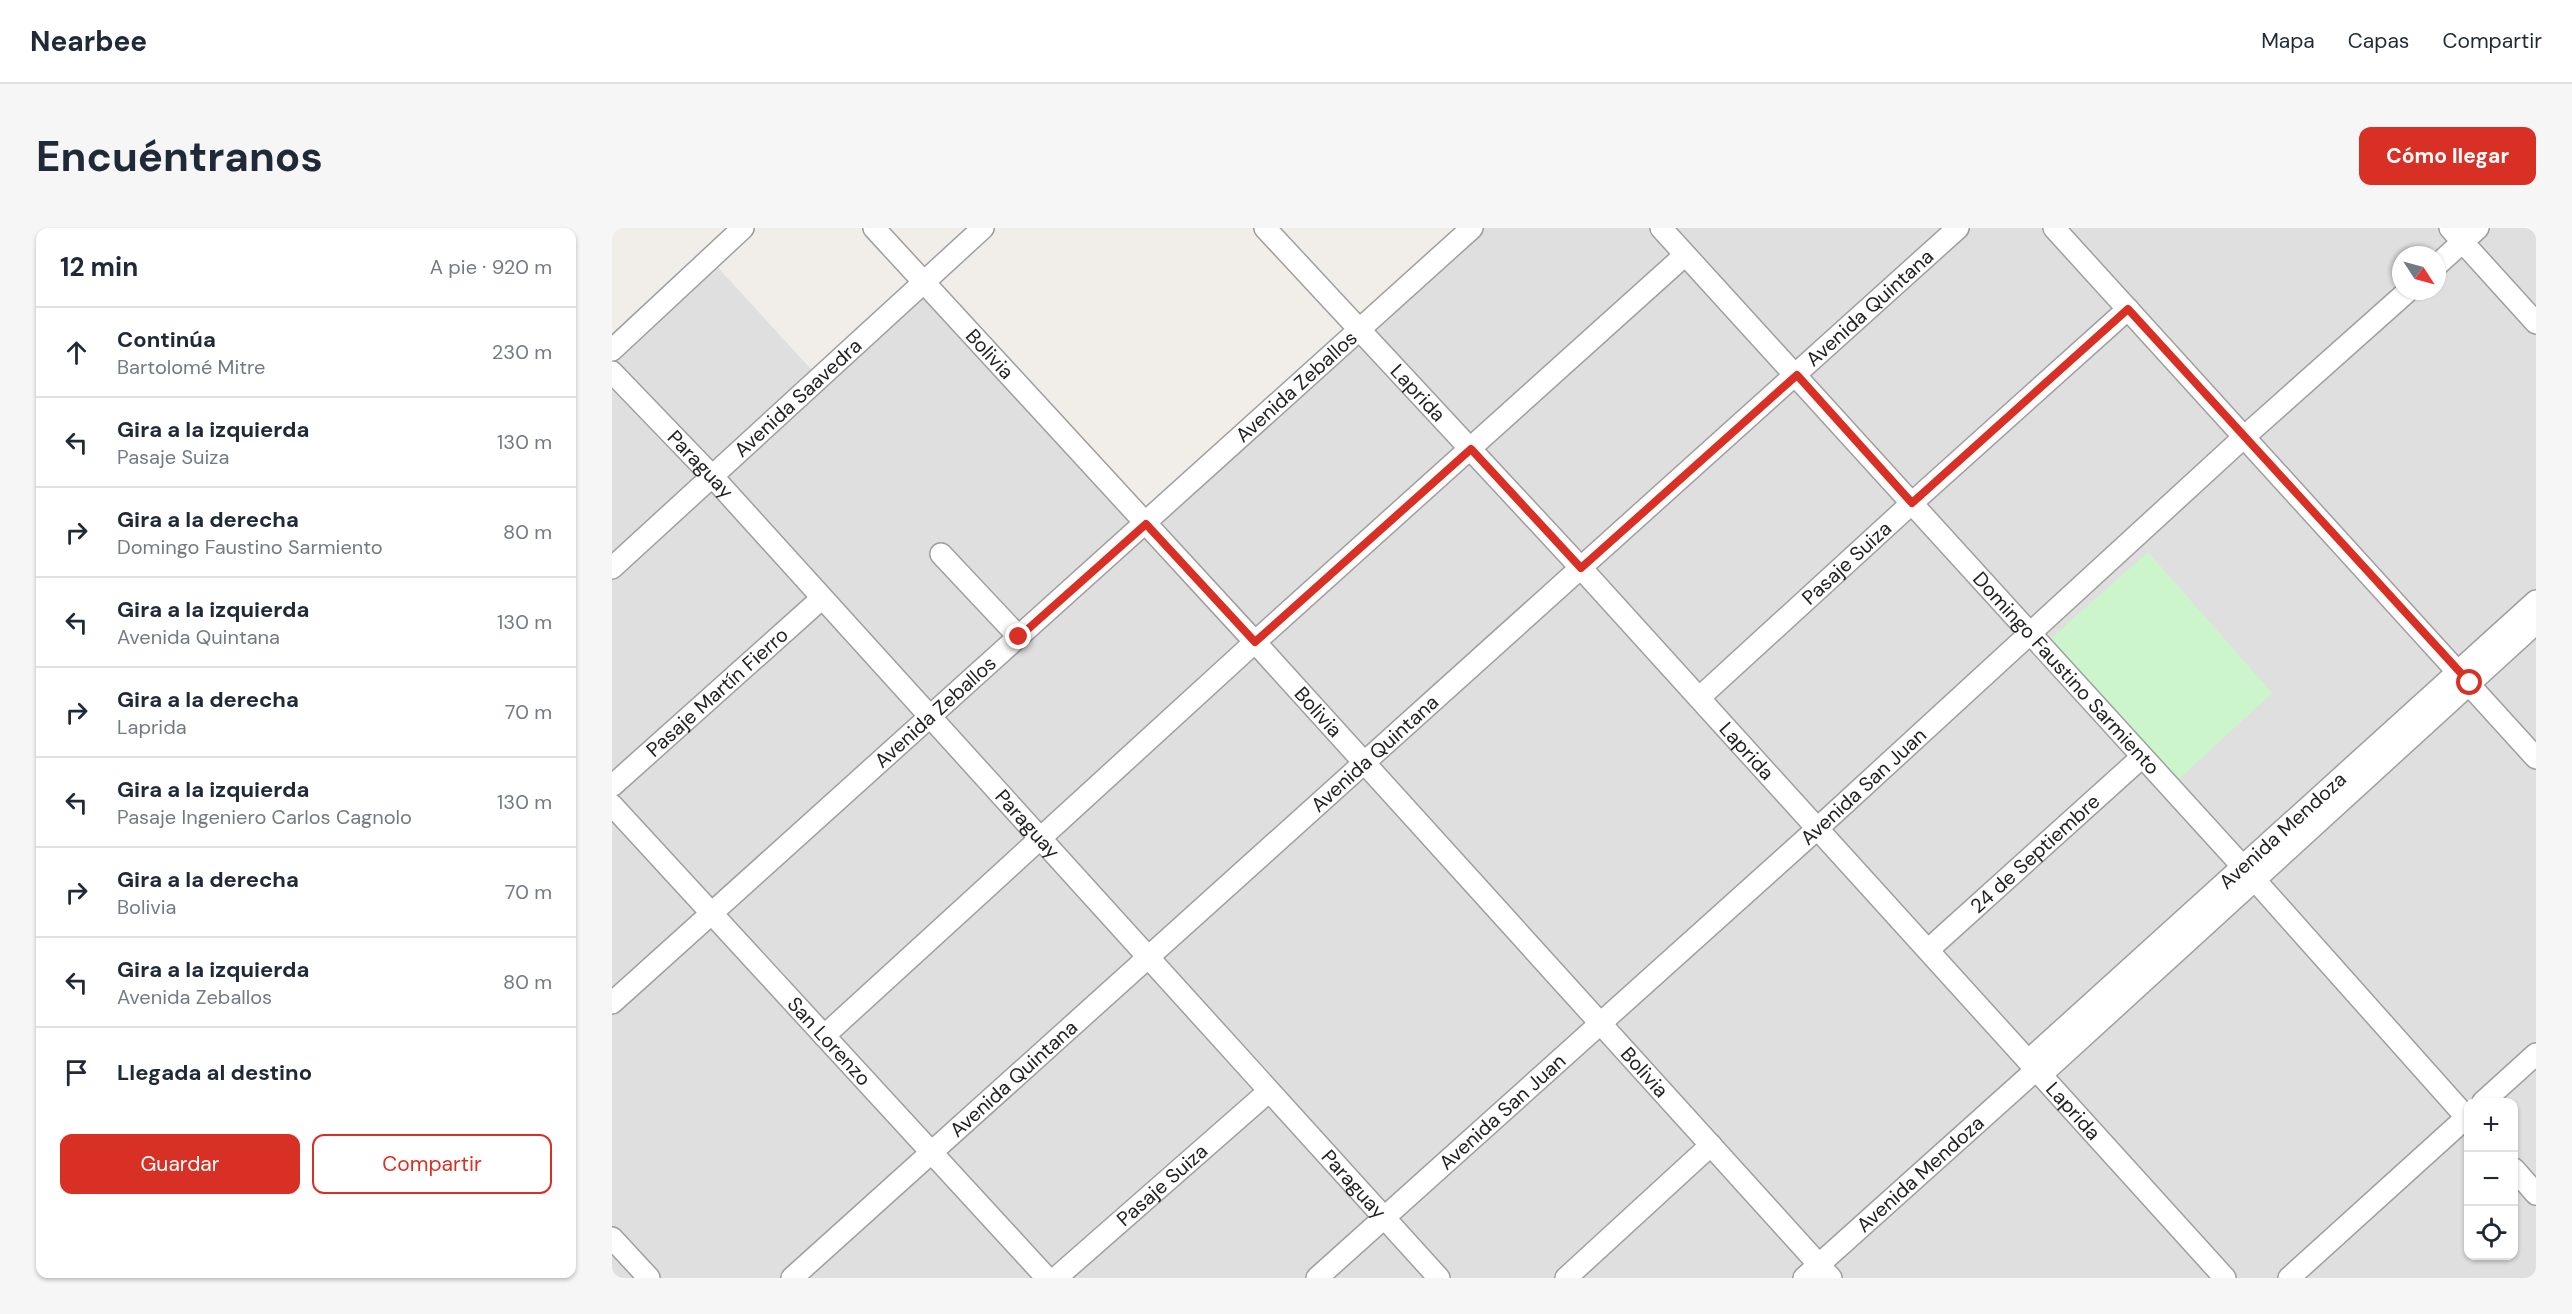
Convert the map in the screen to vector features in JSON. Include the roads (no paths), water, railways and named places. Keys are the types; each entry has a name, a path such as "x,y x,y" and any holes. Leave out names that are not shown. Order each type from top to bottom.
{"street":[{"path":"612,350 743,228"},
{"name":"Bolivia","path":"874,228 1601,1022 1711,1145 1818,1274"},
{"name":"Avenida Saavedra","path":"612,568 983,228"},
{"name":"Laprida","path":"1265,228 1581,568 2225,1278"},
{"name":"Domingo Faustino Sarmiento","path":"1661,228 1797,375 2464,1113"},
{"name":"Avenida Quintana","path":"792,1278 1958,228"},
{"path":"2054,228 2536,758"},
{"path":"2446,251 2456,235 2478,228"},
{"name":"Avenida Zeballos","path":"612,1003 1146,524 1468,229"},
{"path":"2456,235 2536,323"},
{"path":"824,1036 1255,642 1685,255"},
{"name":"Avenida San Juan","path":"1317,1278 1818,828 2244,437 2398,300"},
{"name":"Pasaje Suiza","path":"1699,698 2128,309"},
{"name":"Paraguay","path":"612,372 713,477 821,599 1439,1278"},
{"path":"941,554 1019,637"},
{"name":"Pasaje Martín Fierro","path":"612,786 821,599"},
{"name":"Avenida Mendoza","path":"1818,1274 2036,1068 2464,677 2536,601"},
{"name":"Avenida Mendoza","path":"2464,677 2536,623"},
{"name":"24 de Septiembre","path":"1928,950 2142,757"},
{"name":"San Lorenzo","path":"612,805 1047,1278"},
{"path":"2487,1098 2536,1054"},
{"name":"Pasaje Suiza","path":"1056,1278 1268,1092"},
{"path":"2289,1278 2464,1121"},
{"path":"1566,1278 1711,1145"},
{"path":"2518,1174 2536,1194"},
{"path":"612,1238 649,1278"}]}
